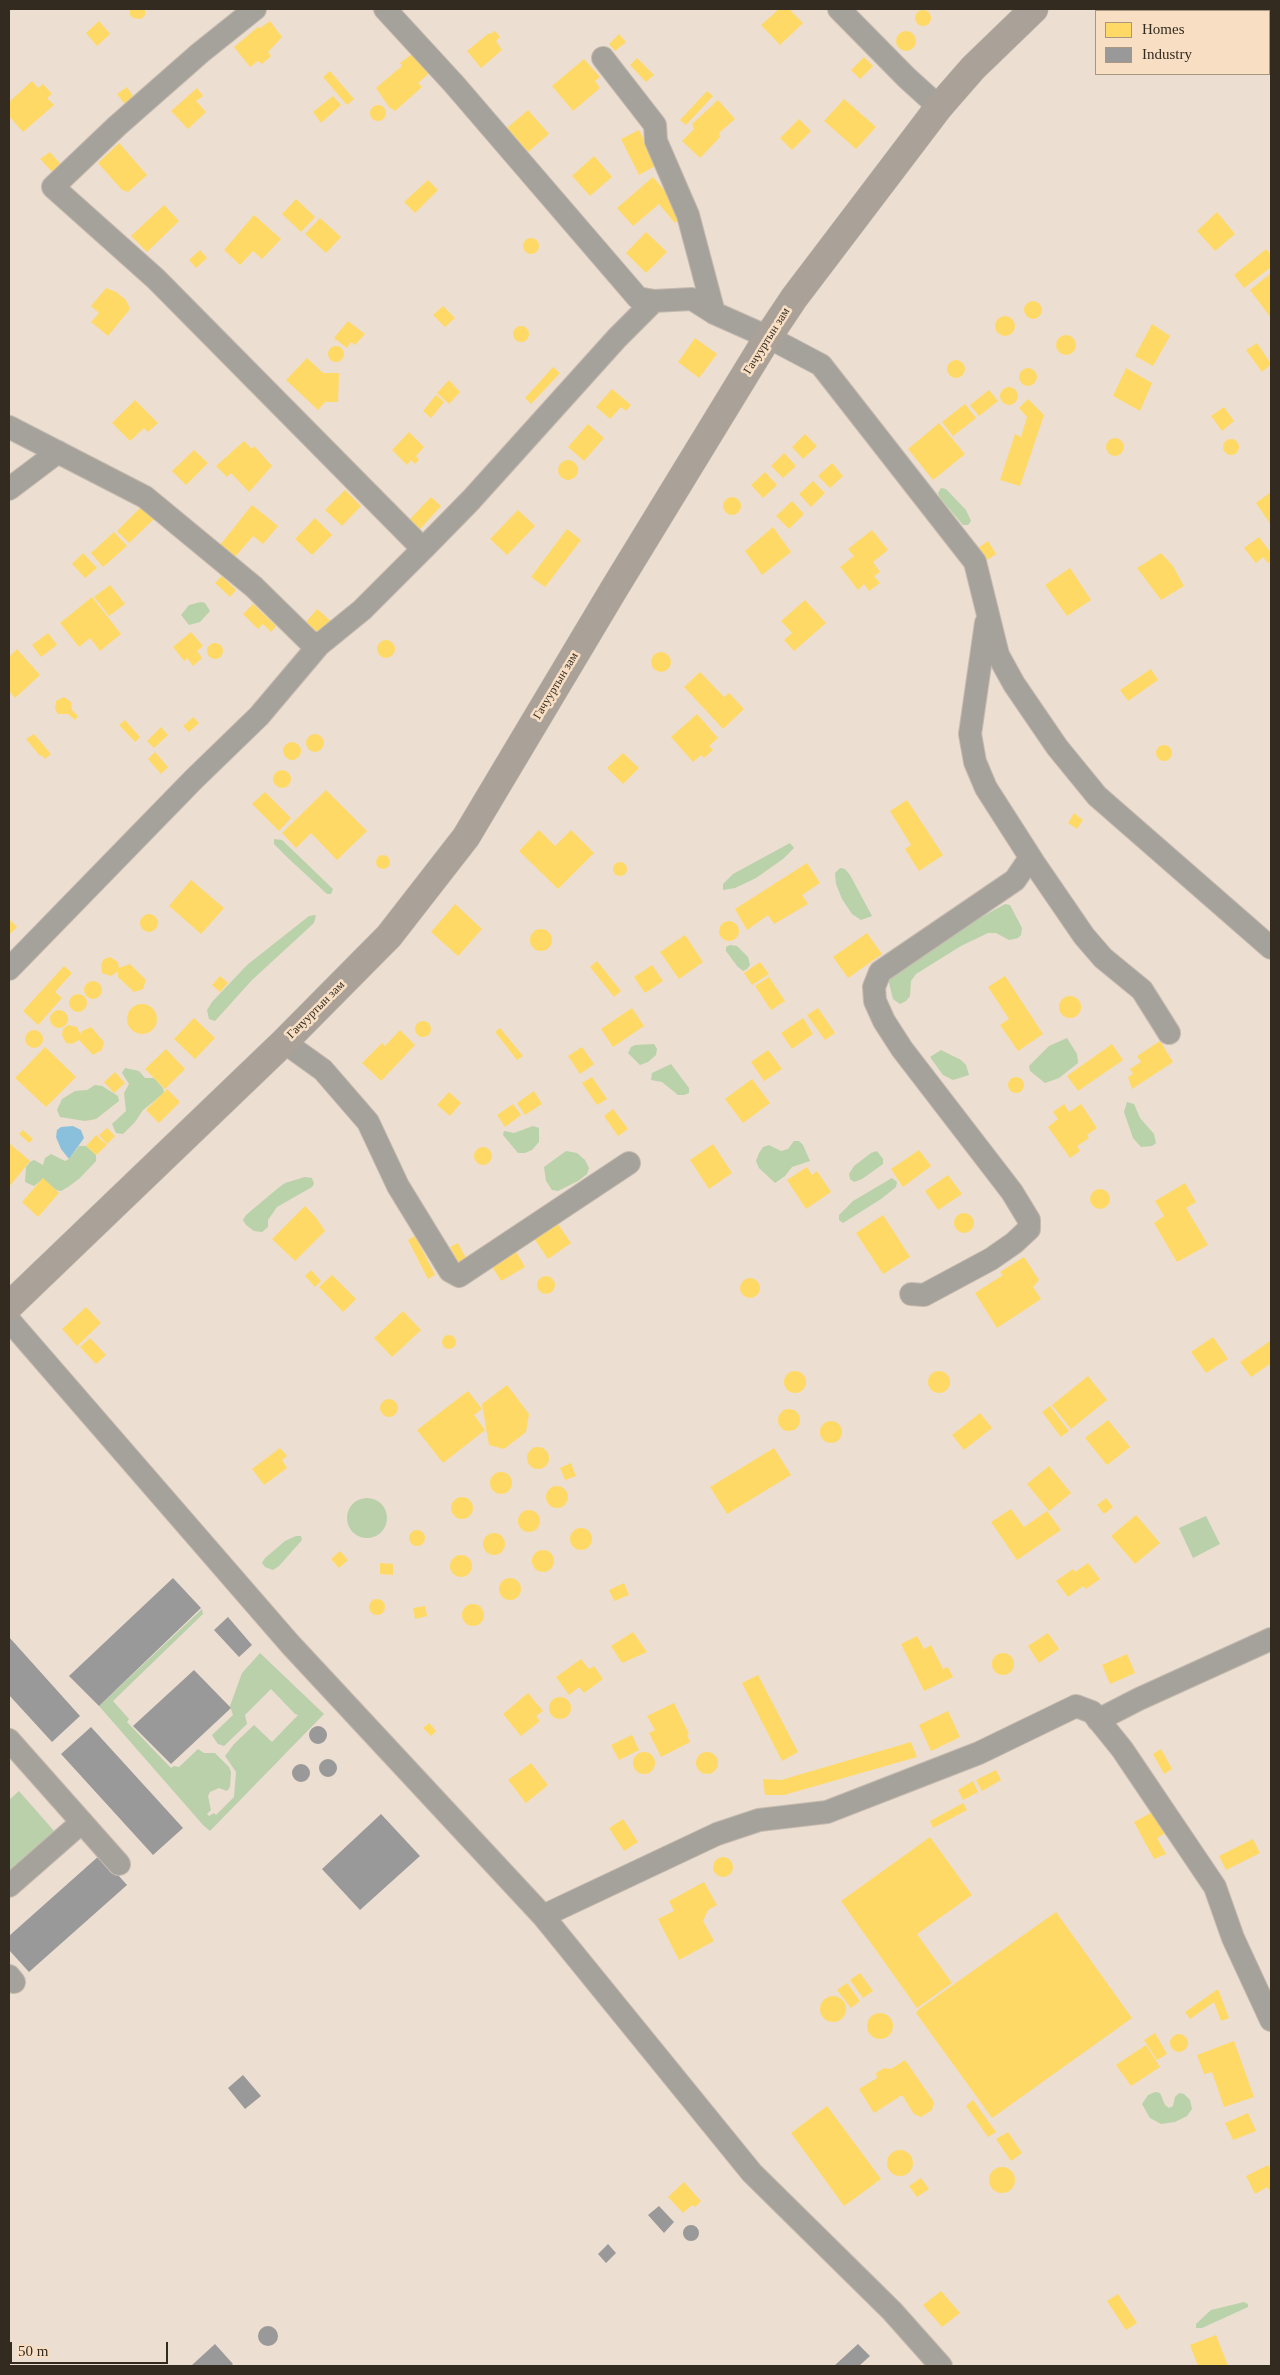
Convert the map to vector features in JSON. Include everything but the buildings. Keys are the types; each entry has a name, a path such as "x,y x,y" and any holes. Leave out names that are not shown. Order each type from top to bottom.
{"main road":[{"name":"Гачууртын зам","path":"9,1306 284,1042 389,936 466,837 768,337 794,298 939,107 973,68 1034,9"}],"street":[{"path":"255,9 200,53 117,126 53,187 156,279 423,549"},
{"path":"385,9 454,84 638,298 654,302 692,299 714,313 768,337 821,365 975,562 998,655 1014,684 1057,746 1097,796 1271,948"},
{"path":"839,9 907,78 939,107"},
{"path":"603,58 655,125 656,141 688,215 714,313"},
{"path":"9,969 194,779 259,716 319,645 362,610 471,500 617,338 654,302"},
{"path":"9,427 145,497 254,587 309,641 319,645"},
{"path":"9,489 58,452"},
{"path":"987,610 970,734 976,762 986,788 1030,858 1084,936 1103,958 1142,990 1169,1033"},
{"path":"911,1294 924,1295 991,1259 1014,1243 1029,1229 1029,1220 1012,1192 902,1049 884,1021 875,1001 874,987 880,972 1015,880 1030,858"},
{"path":"284,1042 323,1070 368,1122 398,1186 450,1271 460,1276 629,1163"},
{"path":"9,1320 290,1644 543,1916 752,2173 892,2311 941,2366"},
{"path":"1098,1720 1138,1699 1271,1639"},
{"path":"543,1916 717,1834 759,1820 827,1812 979,1753 1076,1706 1092,1712 1122,1749 1215,1887 1233,1938 1271,2020"},
{"path":"9,1740 119,1864"},
{"path":"9,1886 82,1822"}],"green space":[{"path":"941,488 946,489 966,510 971,521 968,525 963,525 940,498 938,493"},
{"path":"205,603 210,611 200,622 189,625 181,615 189,605"},
{"path":"274,839 282,840 333,889 331,894 327,894 289,859 274,844"},
{"path":"790,843 794,848 783,859 756,878 735,888 723,890 723,884 733,874"},
{"path":"840,868 845,869 850,875 872,916 861,920 852,914 842,899 836,884 835,873"},
{"path":"1005,904 1010,905 1022,928 1021,935 1018,938 1009,940 996,933 988,933 961,946 916,974 911,981 910,996 906,1001 900,1004 893,999 888,979 980,918"},
{"path":"316,915 314,923 252,980 215,1021 209,1019 207,1010 212,1002 247,965 309,916"},
{"path":"730,945 737,946 748,957 750,965 747,969 743,971 737,966 726,951 726,947"},
{"path":"1067,1038 1077,1054 1078,1063 1059,1078 1045,1083 1030,1071 1029,1066 1049,1046"},
{"path":"654,1044 657,1049 656,1055 648,1062 640,1065 628,1053 631,1047 635,1045"},
{"path":"941,1050 961,1060 966,1065 969,1075 953,1080 943,1075 930,1057"},
{"path":"671,1064 689,1088 689,1093 678,1095 662,1082 651,1080 652,1073"},
{"path":"125,1068 139,1071 145,1078 154,1078 163,1088 164,1093 143,1110 135,1122 123,1134 116,1133 112,1124 126,1111 124,1093 129,1084 122,1073"},
{"path":"95,1085 102,1086 118,1096 119,1101 96,1119 85,1121 60,1117 57,1110 62,1099 75,1091 87,1090"},
{"path":"1127,1102 1134,1104 1140,1118 1154,1134 1156,1143 1152,1146 1141,1147 1133,1138 1124,1112"},
{"path":"533,1126 539,1128 539,1142 532,1150 525,1153 518,1153 503,1135 504,1131 514,1133"},
{"path":"794,1141 799,1141 803,1145 810,1161 792,1167 785,1176 775,1183 759,1168 756,1161 759,1153 763,1147 769,1145 781,1151 788,1149"},
{"path":"79,1146 86,1146 96,1155 96,1161 80,1178 68,1187 61,1191 56,1190 43,1179 34,1186 25,1182 26,1167 30,1162 34,1160 43,1165 45,1158 51,1154 65,1161 69,1159"},
{"path":"566,1151 577,1153 585,1160 589,1168 587,1174 558,1191 552,1190 546,1181 544,1167"},
{"path":"877,1151 883,1159 883,1164 862,1179 854,1182 850,1179 849,1174 854,1166 871,1153"},
{"path":"305,1177 312,1178 314,1184 312,1187 277,1207 268,1220 268,1227 262,1232 254,1231 246,1225 243,1220 246,1215 277,1189 285,1183"},
{"path":"892,1178 897,1182 896,1187 881,1199 843,1223 839,1220 839,1215 853,1201"},
{"path":"367,1498 381,1504 387,1518 381,1532 367,1538 353,1532 347,1518 353,1504"},
{"path":"1206,1516 1220,1544 1193,1558 1179,1528"},
{"path":"301,1536 302,1540 279,1566 273,1570 265,1567 262,1563 265,1558 285,1541"},
{"path":"202,1609 203,1614 113,1701 129,1719 127,1722 171,1768 174,1766 179,1767 198,1749 204,1753 215,1753 229,1767 231,1772 230,1787 227,1791 219,1788 210,1792 208,1796 211,1810 207,1814 209,1816 214,1813 216,1815 234,1797 236,1772 225,1756 234,1744 254,1725 272,1742 298,1715 271,1689 245,1715 247,1724 224,1746 218,1744 215,1740 212,1735 233,1715 230,1706 242,1673 260,1653 324,1714 210,1831 99,1706"},
{"path":"19,1791 55,1832 9,1872 9,1800"},
{"path":"1155,2092 1160,2093 1165,2105 1169,2108 1173,2106 1175,2097 1179,2093 1184,2094 1190,2100 1192,2109 1187,2116 1175,2122 1161,2124 1150,2118 1142,2104 1148,2095"},
{"path":"1244,2302 1248,2304 1248,2307 1202,2328 1196,2328 1196,2324 1211,2310"}],"water":[{"path":"73,1126 81,1130 84,1138 69,1159 61,1149 56,1137 57,1130 61,1127"}]}
